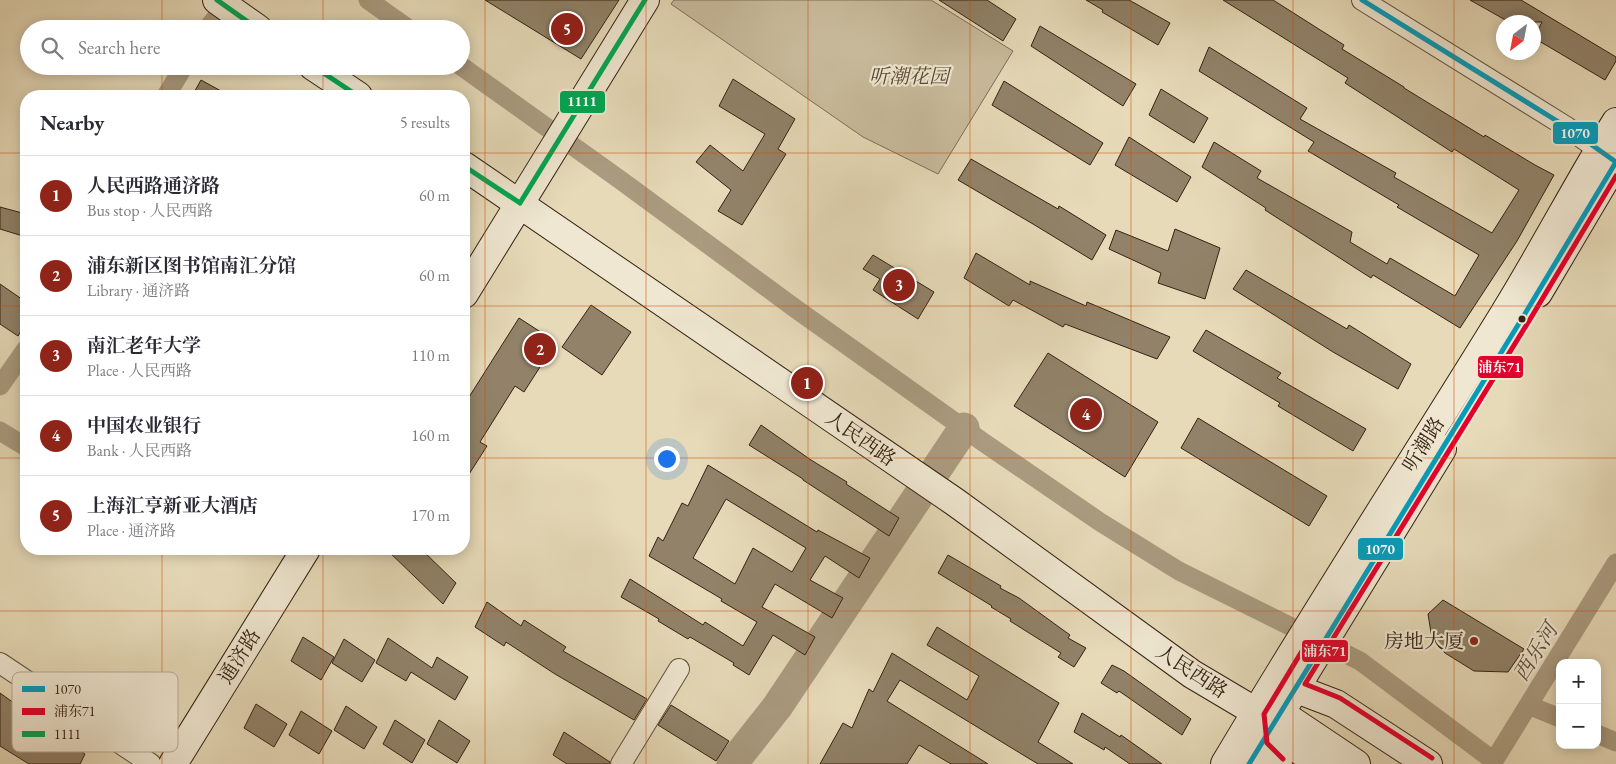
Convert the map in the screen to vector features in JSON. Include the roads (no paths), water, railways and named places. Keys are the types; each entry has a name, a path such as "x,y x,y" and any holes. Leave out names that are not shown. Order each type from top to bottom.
{"street":[{"path":"217,0 245,20"},
{"path":"470,284 645,0"},
{"path":"1362,0 1612,158"},
{"path":"326,75 349,90"},
{"name":"听潮路","path":"1225,764 1265,738 1307,648 1324,620 1526,312 1612,158 1616,122"},
{"name":"人民西路","path":"470,170 954,501 1192,674 1265,738 1320,764"},
{"name":"通济路","path":"173,764 302,555"},
{"name":"听潮路","path":"1294,688 1307,648"},
{"path":"0,663 13,672"},
{"path":"621,764 679,669"},
{"path":"1265,738 1294,688 1336,704 1428,764"},
{"name":"人民西路","path":"1265,738 1356,764"},
{"path":"133,752 151,764"}],"waterway":[{"path":"214,20 230,0"},
{"path":"368,0 396,20"},
{"path":"470,72 796,309 983,442 1100,522 1179,571 1360,661 1494,761"},
{"path":"170,90 179,75"},
{"path":"0,386 20,358"},
{"path":"732,764 777,707 964,428"},
{"path":"0,431 20,443"},
{"name":"西乐河","path":"1492,764 1616,563"},
{"path":"1528,705 1556,716"},
{"path":"1601,736 1616,742"}],"place":[{"name":"上海汇亨新亚大酒店","path":"567,29"},
{"name":"南汇老年大学","path":"899,285"},
{"name":"浦东新区图书馆南汇分馆","path":"540,349"},
{"name":"人民西路通济路","path":"807,383"},
{"name":"中国农业银行","path":"1086,414"},
{"name":"房地大厦","path":"1474,641"}],"park label":[{"name":"听潮花园","path":"909,76"}]}
